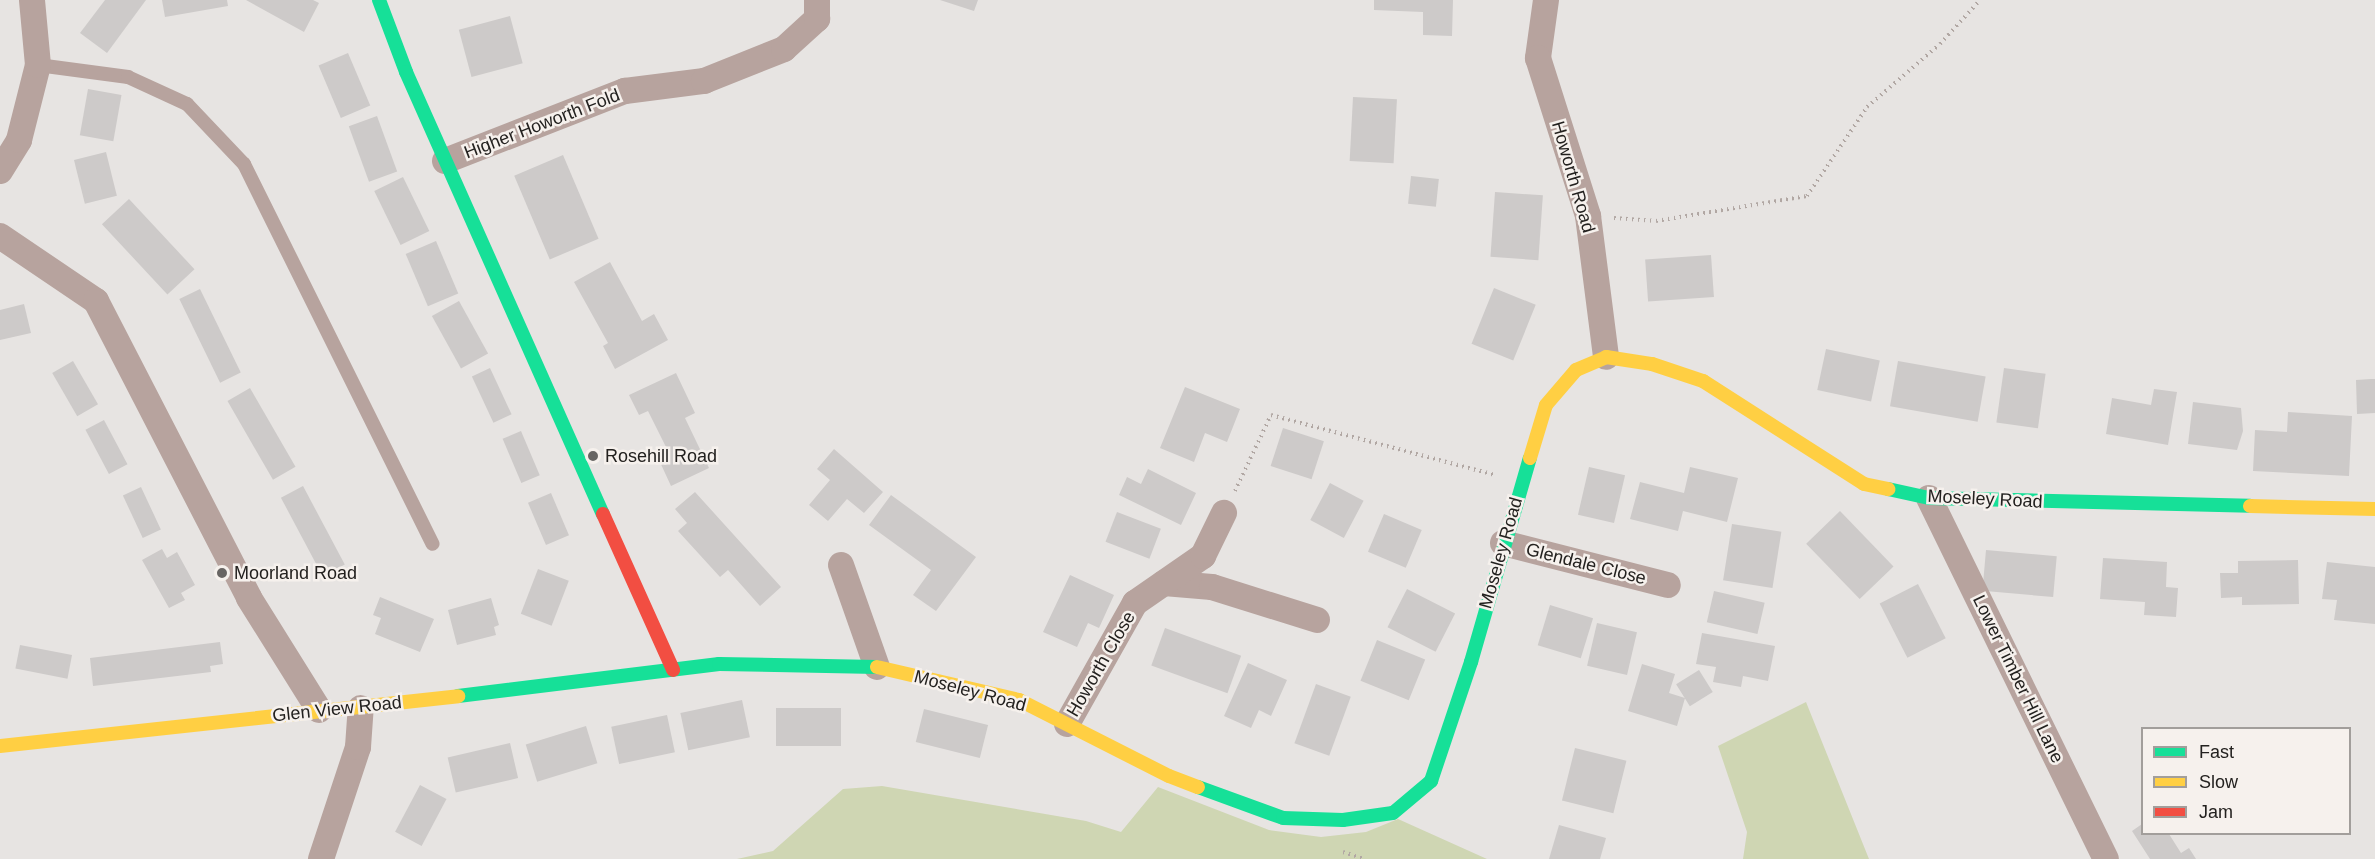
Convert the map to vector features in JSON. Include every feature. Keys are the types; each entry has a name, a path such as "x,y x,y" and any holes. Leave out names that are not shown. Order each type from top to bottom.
{"street":[{"path":"0,171 19,140 38,65 32,0"},
{"path":"379,0 445,161 673,670"},
{"name":"Higher Howorth Fold","path":"445,161 626,91 704,81 784,49 818,19 817,0"},
{"name":"Howorth Road","path":"1546,0 1538,58 1588,216 1606,357"},
{"path":"0,236 96,301 249,598 319,710"},
{"name":"Moseley Road","path":"673,670 719,664 877,668 1019,700 1169,776 1283,818 1343,820 1393,813 1431,781 1470,662 1503,543 1546,405 1576,370 1606,357 1652,364 1703,381 1864,484 1929,498 2375,509"},
{"name":"Lower Timber Hill Lane","path":"1929,498 2106,859"},
{"name":"Howorth Close","path":"1067,724 1135,603 1203,556 1224,513"},
{"name":"Glendale Close","path":"1503,543 1668,585"},
{"path":"841,565 877,668"},
{"path":"1164,583 1212,587 1317,620"},
{"name":"Glen View Road","path":"0,746 319,710 361,708 673,670"},
{"path":"321,859 358,747 361,708"}],"lane":[{"path":"38,65 128,77 187,104 244,164 433,544"}],"path":[{"path":"1588,216 1656,221 1807,196 1867,107 1940,44 1980,0"},
{"path":"1224,513 1271,415 1522,482"}],"green space":[{"path":"1806,702 1869,859 1743,859 1747,832 1718,746"},
{"path":"882,786 1086,821 1121,832 1158,787 1269,830 1321,837 1366,832 1398,819 1487,859 737,859 773,851 843,789"}],"building":[{"path":"105,0 146,0 107,53 80,33"},
{"path":"162,0 227,0 228,6 165,17"},
{"path":"246,0 313,0 319,3 304,32"},
{"path":"940,0 978,0 974,11"},
{"path":"1374,0 1453,0 1452,36 1423,35 1423,12 1374,10"},
{"path":"510,16 523,63 471,77 459,30"},
{"path":"348,53 370,105 341,118 319,66"},
{"path":"88,89 121,95 113,141 80,135"},
{"path":"1353,97 1397,99 1394,163 1350,161"},
{"path":"377,116 397,171 369,182 349,126"},
{"path":"106,152 117,196 85,204 74,160"},
{"path":"563,155 599,239 550,259 514,176"},
{"path":"1411,176 1439,179 1436,207 1408,204"},
{"path":"403,177 429,231 401,245 374,191"},
{"path":"1495,192 1543,195 1538,260 1490,257"},
{"path":"129,199 194,269 167,294 102,224"},
{"path":"436,241 458,293 428,306 406,254"},
{"path":"1711,255 1714,297 1648,302 1645,260"},
{"path":"610,262 642,321 654,314 668,340 615,369 603,346 608,343 574,282"},
{"path":"1494,288 1536,305 1513,360 1472,344"},
{"path":"200,289 241,373 220,383 179,299"},
{"path":"459,301 488,353 461,369 432,316"},
{"path":"24,304 31,333 0,340 0,310"},
{"path":"1826,349 1880,360 1871,402 1817,390"},
{"path":"73,361 98,404 77,416 52,373"},
{"path":"1898,361 1986,376 1978,422 1890,406"},
{"path":"490,368 512,414 493,423 472,376"},
{"path":"2004,368 2046,374 2038,428 1996,422"},
{"path":"676,373 695,413 685,418 709,468 671,486 659,460 670,455 648,411 639,415 629,395"},
{"path":"2375,379 2375,413 2357,414 2356,380"},
{"path":"1185,387 1240,409 1227,442 1205,433 1194,462 1160,448"},
{"path":"250,388 296,467 273,480 227,401"},
{"path":"2154,389 2177,392 2168,445 2106,434 2112,398 2151,405"},
{"path":"2193,402 2241,408 2243,431 2237,450 2188,444"},
{"path":"2288,412 2352,416 2349,476 2253,471 2255,430 2287,432"},
{"path":"104,420 127,464 109,474 85,430"},
{"path":"1283,428 1324,441 1312,479 1271,466"},
{"path":"521,431 540,475 521,483 503,439"},
{"path":"834,449 883,492 864,513 847,499 828,521 809,505 830,480 817,469"},
{"path":"1589,467 1625,475 1614,523 1578,515"},
{"path":"1690,467 1738,478 1727,522 1683,511 1678,531 1630,519 1640,482 1684,493"},
{"path":"1148,469 1196,493 1181,525 1119,495 1127,477 1141,484"},
{"path":"1330,483 1364,501 1344,538 1310,520"},
{"path":"303,486 345,565 323,576 281,498"},
{"path":"141,487 161,530 143,538 123,495"},
{"path":"695,492 781,587 760,606 728,570 720,577 678,531 687,523 675,509"},
{"path":"551,493 569,535 546,545 528,503"},
{"path":"891,495 976,557 936,611 913,595 931,570 869,525"},
{"path":"1840,511 1893,566 1860,599 1806,544"},
{"path":"1117,512 1161,529 1149,559 1106,542"},
{"path":"1384,514 1422,530 1406,568 1368,552"},
{"path":"1732,524 1781,532 1772,588 1723,580"},
{"path":"162,549 167,558 177,552 195,585 181,593 185,600 169,608 142,560"},
{"path":"1986,550 2057,556 2053,597 1982,591"},
{"path":"2103,558 2167,562 2166,587 2178,588 2176,617 2144,615 2145,602 2100,599"},
{"path":"2298,560 2299,604 2242,605 2242,597 2221,598 2220,573 2238,573 2238,561"},
{"path":"2327,562 2375,567 2375,624 2334,620 2337,600 2322,599"},
{"path":"538,569 569,581 552,626 521,614"},
{"path":"1070,575 1114,595 1099,628 1088,623 1077,647 1043,632"},
{"path":"1918,584 1946,638 1907,658 1880,604"},
{"path":"1407,589 1455,614 1436,652 1387,627"},
{"path":"1714,591 1765,603 1757,634 1707,622"},
{"path":"380,597 434,619 420,652 375,634 381,618 373,615"},
{"path":"491,598 499,625 494,627 496,635 457,645 448,610"},
{"path":"1550,605 1593,618 1581,658 1538,645"},
{"path":"1597,623 1637,632 1627,675 1587,666"},
{"path":"1165,628 1241,656 1227,693 1151,666"},
{"path":"1702,633 1775,646 1768,681 1743,676 1741,687 1713,682 1716,667 1696,664"},
{"path":"1377,640 1425,659 1409,700 1361,681"},
{"path":"220,642 223,664 210,666 211,672 93,686 90,658"},
{"path":"20,645 72,655 67,679 15,669"},
{"path":"1248,663 1287,680 1271,716 1259,710 1251,728 1224,716"},
{"path":"1642,664 1675,674 1669,693 1685,698 1677,726 1628,711"},
{"path":"1699,670 1713,692 1690,706 1676,684"},
{"path":"1316,684 1351,697 1329,756 1294,743"},
{"path":"742,700 750,737 688,750 680,713"},
{"path":"776,708 841,708 841,746 776,746"},
{"path":"924,709 988,725 980,758 916,742"},
{"path":"667,715 675,752 619,764 611,727"},
{"path":"586,726 597,763 537,782 526,744"},
{"path":"510,743 518,778 456,792 448,757"},
{"path":"1575,748 1626,761 1613,813 1562,800"},
{"path":"420,785 446,799 422,846 395,832"},
{"path":"1559,825 1606,838 1600,859 1549,859"},
{"path":"2141,825 2141,835 2170,835 2181,853 2189,848 2196,859 2150,859 2132,831"}],"traffic: fast":[{"path":"379,0 406,72 603,514"},
{"path":"1198,787 1283,818 1343,820 1393,813 1431,781 1471,662 1530,458"},
{"path":"1888,489 1929,498 2250,506"},
{"path":"458,696 719,664 877,667"}],"traffic: slow":[{"path":"1530,458 1546,405 1576,370 1606,357 1652,364 1703,381 1864,484 1888,489"},
{"path":"2250,506 2375,509"},
{"path":"877,667 1019,700 1169,776 1198,787"},
{"path":"0,746 458,696"}],"traffic: jam":[{"path":"603,514 673,670"}],"place":[{"name":"Rosehill Road","path":"593,456"},
{"name":"Moorland Road","path":"222,573"}]}
